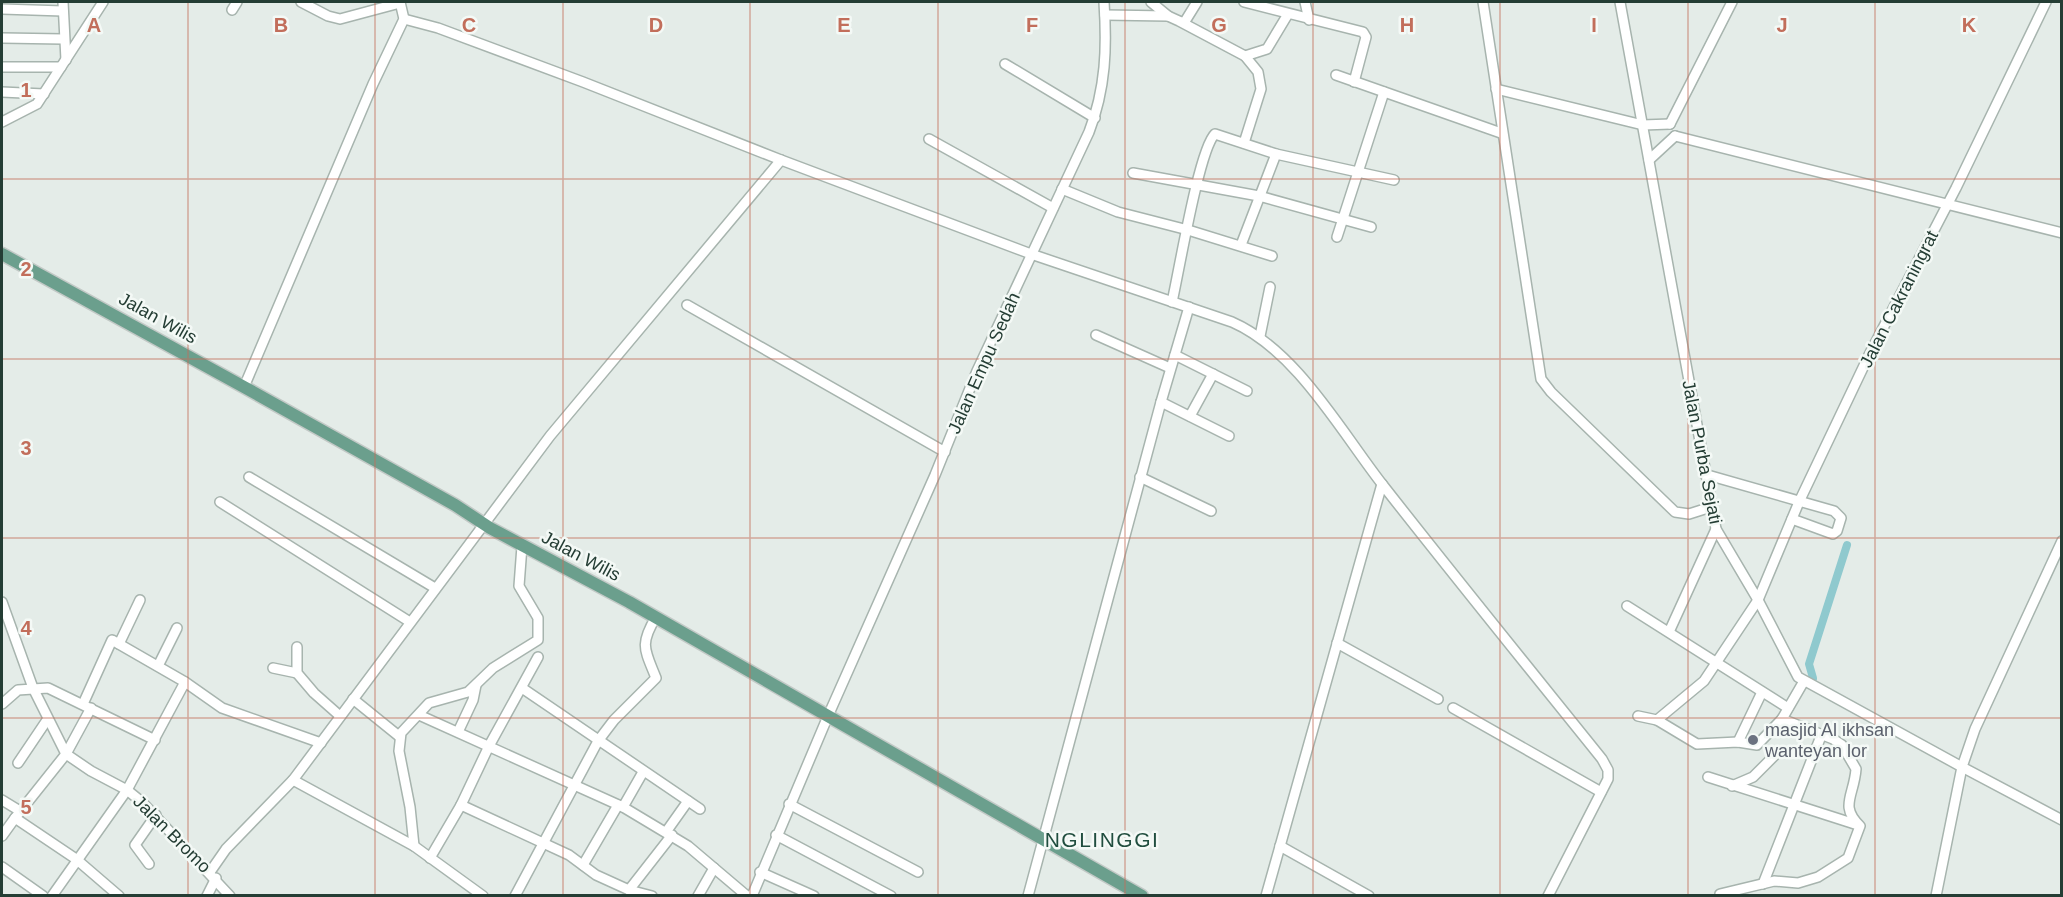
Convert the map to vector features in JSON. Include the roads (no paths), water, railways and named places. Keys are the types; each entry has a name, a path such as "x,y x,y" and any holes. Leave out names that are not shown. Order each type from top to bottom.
{"main road":[{"name":"Jalan Wilis","path":"2,254 244,387 522,546 656,617 1043,837 1142,896"}],"street":[{"path":"2,122 37,104 103,2"},
{"path":"301,2 334,18 369,5 401,8 438,28 781,160 1031,254 1232,322 1260,336 1302,379 1382,484 1602,759 1608,770 1608,779 1548,896"},
{"name":"Jalan Empu Sedah","path":"752,896 789,804 945,452 977,371 1095,118 1106,69 1104,2"},
{"path":"1151,2 1168,16 1245,56 1253,63 1262,82 1244,143"},
{"path":"1184,23 1197,2"},
{"path":"1244,2 1365,34 1354,82"},
{"path":"1305,2 1309,20"},
{"path":"1483,2 1539,373 1544,386 1675,513 1689,514 1711,507"},
{"name":"Jalan Purba Sejati","path":"1620,2 1704,474 1716,529 1758,600 1798,677 2061,820"},
{"path":"1675,136 1670,124 1732,2"},
{"name":"Jalan Cakraningrat","path":"1657,720 1693,693 1718,662 1758,600 1792,519 1870,353 1948,203 2046,2"},
{"path":"2,9 63,6 63,63"},
{"path":"244,387 373,84 401,8"},
{"path":"1245,56 1267,49 1288,14"},
{"path":"1105,15 1168,16"},
{"path":"2,38 63,39"},
{"path":"2,67 63,63"},
{"path":"1005,64 1095,118"},
{"path":"1336,75 1501,133"},
{"path":"1496,89 1643,125 1670,124"},
{"path":"2,92 44,94"},
{"path":"1337,237 1384,92"},
{"path":"1172,302 1196,184 1212,136 1222,135 1276,154 1394,180"},
{"path":"1675,136 2061,233"},
{"path":"1649,160 1675,136"},
{"path":"929,139 1053,208"},
{"path":"1241,245 1276,154"},
{"path":"207,896 213,875 246,827 293,780 550,436 781,160"},
{"path":"1133,173 1259,196 1371,227"},
{"path":"1062,189 1118,212 1241,245 1272,256"},
{"path":"1260,336 1270,287"},
{"path":"687,305 945,452"},
{"path":"1028,896 1140,477 1189,307"},
{"path":"1096,336 1170,368"},
{"path":"1174,355 1247,391"},
{"path":"1190,416 1213,374"},
{"path":"1161,402 1230,436"},
{"path":"1704,474 1838,512 1841,518 1837,531 1831,534 1792,519"},
{"path":"249,477 435,588"},
{"path":"1140,477 1211,511"},
{"path":"1266,896 1382,484"},
{"path":"220,502 410,622"},
{"path":"1669,632 1716,529"},
{"path":"1936,896 1962,767 1975,729 2061,541"},
{"path":"414,846 410,807 399,751 400,737 407,725 429,703 462,695 493,668 538,640 538,618 519,586 522,546"},
{"path":"119,644 141,600"},
{"name":"Jalan Bromo","path":"2,602 33,688 66,754 85,768 127,790 156,815 230,896"},
{"path":"1627,606 1788,708"},
{"path":"515,896 598,741 614,720 656,678 643,645 644,636 656,617"},
{"path":"158,666 177,628"},
{"path":"2,836 66,754 87,706 109,642 112,640 188,684 222,708 321,743"},
{"path":"1337,643 1438,699"},
{"path":"297,647 297,673"},
{"path":"430,858 461,805 489,746 538,657"},
{"path":"273,668 297,673 314,693 340,716"},
{"path":"1638,716 1657,720 1697,744 1738,742 1757,745 1782,719 1804,681"},
{"path":"458,732 473,700 476,683"},
{"path":"52,896 127,790 188,684"},
{"path":"2,704 18,690 48,688 155,740"},
{"path":"522,688 700,809"},
{"path":"1738,742 1762,692"},
{"path":"353,699 400,737"},
{"path":"1453,708 1601,792"},
{"path":"418,715 621,806 669,833 747,896"},
{"path":"1782,719 1842,745 1856,769 1848,808 1850,816 1860,826"},
{"path":"18,763 47,720"},
{"path":"1763,884 1821,736"},
{"path":"1732,786 1753,777 1777,753"},
{"path":"583,865 643,772"},
{"path":"1708,777 1860,826"},
{"path":"293,780 414,846 483,896"},
{"path":"2,800 119,895"},
{"path":"629,890 669,833 688,801"},
{"path":"789,804 918,872"},
{"path":"461,805 576,859 596,875 629,890 652,896"},
{"path":"149,864 135,845 156,815"},
{"path":"1720,894 1773,881 1798,883 1818,877 1848,858 1860,826"},
{"path":"776,835 891,896"},
{"path":"1280,846 1369,896"},
{"path":"2,867 43,896"},
{"path":"698,896 714,868"},
{"path":"760,872 814,896"}],"waterway":[{"path":"1813,678 1809,664 1847,545"}],"place":[{"name":"masjid Al ikhsan wanteyan lor","path":"1753,740"}],"district":[{"name":"NGLINGGI","path":"1102,840"}]}
